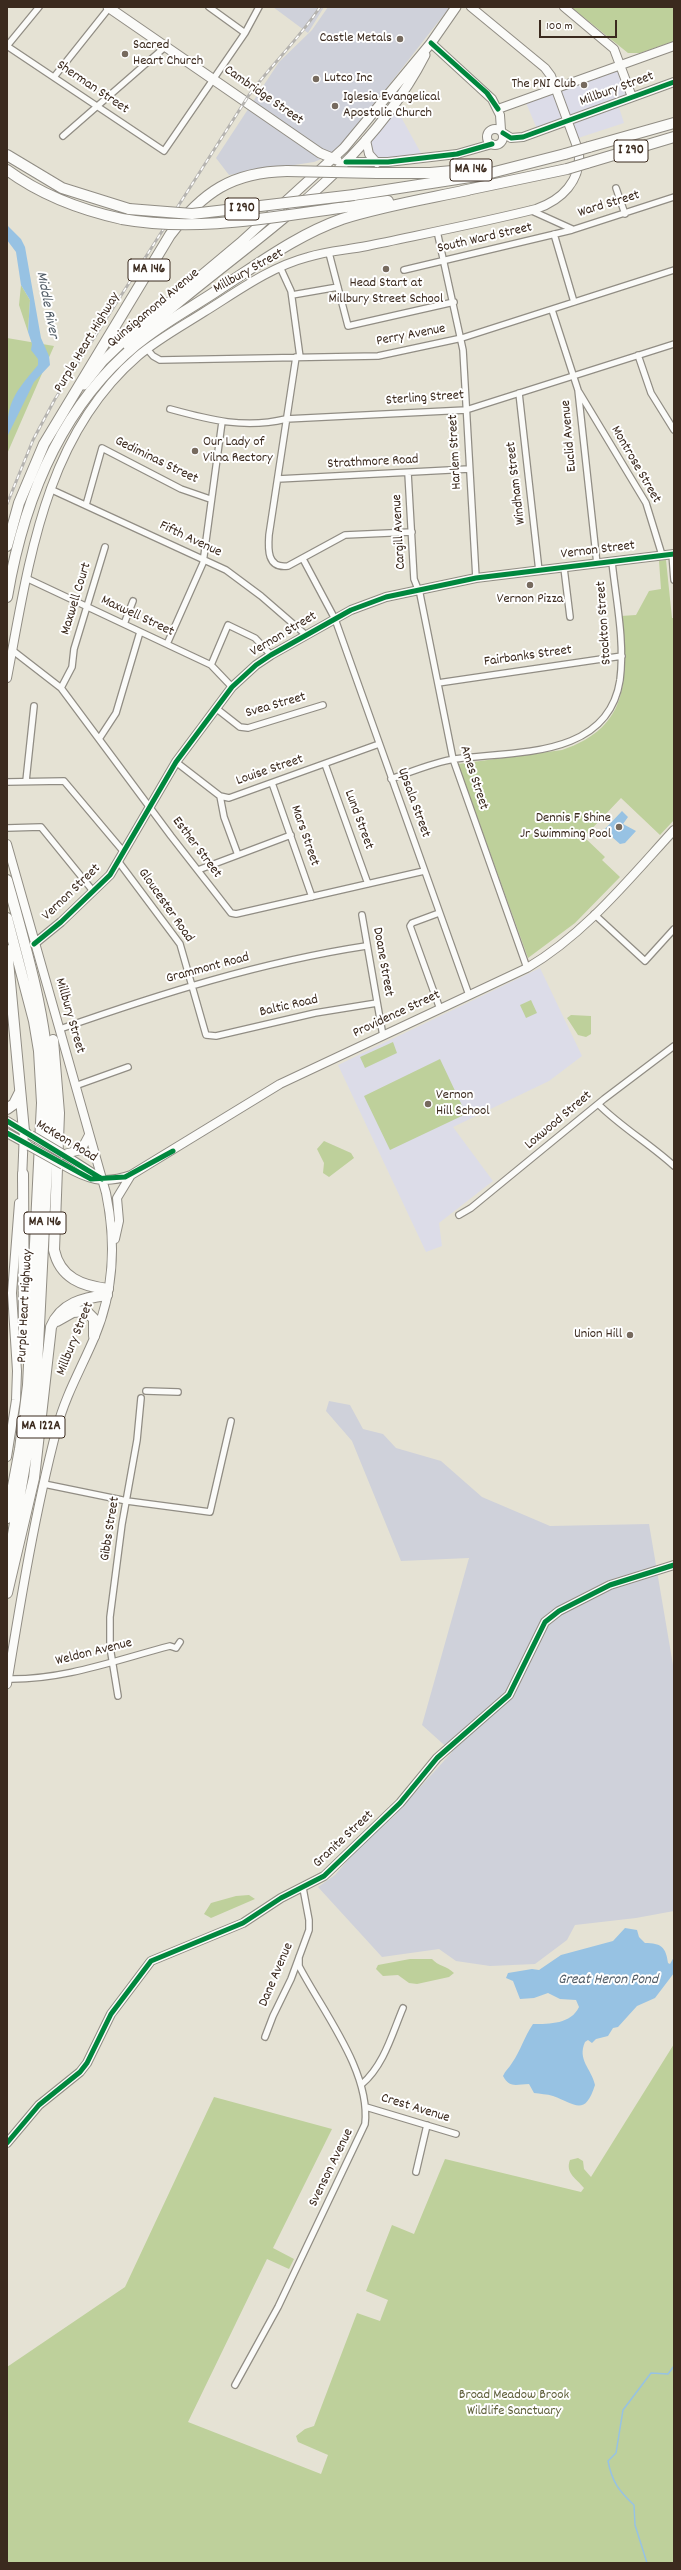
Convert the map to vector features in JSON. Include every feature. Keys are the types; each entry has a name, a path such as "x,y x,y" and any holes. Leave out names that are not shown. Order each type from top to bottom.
{"highway":[{"name":"I 290","path":"7,155 62,188 110,205 129,209 192,214 354,195 483,175 565,154 674,123"},
{"name":"I 290","path":"7,170 63,201 89,211 122,219 168,225 208,225 468,190 567,169 674,137"},
{"name":"Purple Heart Highway","path":"7,546 28,479 55,425 170,235 194,205 217,188 239,178 270,171 377,168 430,173 475,170 565,154"},
{"name":"Purple Heart Highway","path":"7,597 20,541 41,477 70,420 107,372 155,331 276,252 321,227 341,220 468,190"},
{"name":"Purple Heart Highway","path":"7,880 43,1019 49,1065 50,1107 37,1366 31,1430 7,1569"},
{"name":"Purple Heart Highway","path":"7,918 34,1021 39,1051 42,1103 33,1304 24,1421 7,1518"},
{"path":"23,939 45,1005 56,1062 58,1132 54,1250 59,1266 71,1278 88,1286 108,1292"},
{"path":"7,950 21,1090 27,1133"},
{"path":"7,1109 18,1100 21,1090"},
{"name":"MA 122A","path":"23,1174 24,1421"},
{"name":"MA 122A","path":"7,1593 34,1478 51,1327 58,1314 70,1305 108,1292"},
{"path":"51,1327 69,1314 86,1311 94,1320 94,1336"}],"main road":[{"name":"Quinsigamond Avenue","path":"55,425 86,381 117,347 240,243 333,159 364,126 431,43 456,7"},
{"path":"471,7 545,68 556,88 568,120 518,139 502,132 489,133"},
{"path":"564,7 614,49 632,97"},
{"name":"Cambridge Street","path":"108,8 333,159 346,162"},
{"name":"Quinsigamond Avenue","path":"107,372 114,360 140,335 274,227 346,162 366,140 409,83 431,43"},
{"path":"346,162 377,168 454,154 501,143 502,132 498,109 487,93 431,43"},
{"path":"472,150 489,133 498,109 674,46"},
{"name":"Millbury Street","path":"7,678 36,532 50,488 73,440 94,405 119,375 147,349 280,267 308,257 437,231 530,210 557,199 568,189 575,177 579,164 579,152 568,120 674,82"},
{"path":"489,133 492,144"},
{"path":"366,140 369,154 377,168"},
{"name":"Vernon Street","path":"34,944 110,875 123,850 176,762 232,687 256,665 271,655 367,603 418,590 476,578 673,554"},
{"name":"Providence Street","path":"102,1179 132,1175 280,1084 527,968 555,950 594,914 674,830"},
{"name":"Millbury Street","path":"7,844 34,944 60,1029 102,1179 110,1211 113,1245 108,1292 94,1336 63,1409 44,1484 7,1681"},
{"name":"McKeon Road","path":"7,1121 102,1179"},
{"name":"McKeon Road","path":"7,1133 86,1178 102,1179"},
{"name":"MA 122A","path":"23,1174 27,1133"},
{"path":"63,1154 71,1154 81,1150 89,1135"},
{"path":"7,1457 16,1400 17,1371 12,1317 12,1279 23,1174"},
{"path":"113,1245 119,1221 117,1198 132,1175"},
{"name":"Granite Street","path":"7,2143 39,2105 80,2072 87,2063 111,2014 151,1960 243,1923 281,1898 303,1888 334,1868 400,1803 437,1758 501,1704 516,1683 536,1636 548,1619 610,1585 674,1565"}],"street":[{"path":"7,46 39,7"},
{"path":"209,7 245,33"},
{"path":"214,78 245,33 259,7"},
{"path":"54,77 108,8"},
{"name":"Sherman Street","path":"7,46 164,151 214,78"},
{"path":"63,136 100,107 165,46"},
{"path":"616,188 624,214"},
{"name":"Ward Street","path":"530,210 572,230 674,197"},
{"name":"South Ward Street","path":"404,270 572,230"},
{"name":"Harlem Street","path":"437,231 462,338 476,578"},
{"path":"554,234 574,302"},
{"path":"329,253 348,326 454,302"},
{"path":"280,267 292,295 298,357 286,419 269,535 269,558 282,567 288,566 351,534 412,532"},
{"name":"Perry Avenue","path":"147,349 153,356 160,360 378,356 462,338 674,270"},
{"path":"292,295 338,287"},
{"name":"Euclid Avenue","path":"552,310 578,390 597,564"},
{"name":"Sterling Street","path":"170,409 222,422 265,424 286,419 466,410 674,344"},
{"path":"638,355 651,393 674,430"},
{"name":"Montrose Street","path":"578,390 646,503 662,555"},
{"name":"Windham Street","path":"519,393 539,571"},
{"path":"166,644 201,570 222,422"},
{"name":"Gediminas Street","path":"86,505 102,448 174,485 210,499"},
{"name":"Strathmore Road","path":"278,479 469,469"},
{"name":"Cargill Avenue","path":"408,473 414,579 418,590"},
{"name":"Fifth Avenue","path":"50,488 202,558 239,579 306,635"},
{"name":"Maxwell Court","path":"61,688 72,667 72,659 105,547"},
{"path":"673,554 674,580"},
{"name":"Upsala Street","path":"303,559 335,619 469,995"},
{"name":"Stockton Street","path":"391,779 453,759 556,747 584,735 603,718 612,704 620,681 622,656 612,562"},
{"path":"564,568 570,617"},
{"name":"Maxwell Street","path":"26,578 211,665 232,687"},
{"name":"Ames Street","path":"418,590 453,759 527,968"},
{"path":"124,624 133,601"},
{"path":"211,665 228,625 255,638 271,655"},
{"path":"99,739 116,713 140,632"},
{"name":"Esther Street","path":"12,650 61,688 149,806 233,914 424,871"},
{"name":"Fairbanks Street","path":"438,683 622,656"},
{"name":"Svea Street","path":"217,709 240,727 248,728 323,705"},
{"path":"26,781 34,706"},
{"name":"Louise Street","path":"176,762 220,796 229,798 379,744"},
{"name":"Lund Street","path":"325,764 368,884"},
{"path":"7,782 64,781 123,850"},
{"name":"Mars Street","path":"272,783 312,897"},
{"path":"220,796 224,817 238,854"},
{"path":"7,828 42,827 93,891"},
{"path":"198,870 291,835"},
{"name":"Gloucester Road","path":"118,861 180,944 192,984 199,1016 207,1035"},
{"path":"439,913 412,923 410,926 440,1009"},
{"path":"594,914 645,961 674,929"},
{"name":"Doane Street","path":"362,915 366,946 383,1036"},
{"name":"Grammont Road","path":"60,1029 192,984 311,956 366,946"},
{"name":"Baltic Road","path":"207,1035 216,1036 314,1013 377,1003"},
{"name":"Loxwood Street","path":"459,1215 471,1208 503,1181 543,1151 598,1104 674,1046"},
{"path":"75,1086 128,1067"},
{"path":"598,1104 610,1116 646,1142 674,1166"},
{"path":"146,1391 178,1392"},
{"name":"Gibbs Street","path":"118,1696 109,1639 110,1617 137,1440 141,1398"},
{"path":"44,1484 127,1501 211,1511 231,1421"},
{"name":"Weldon Avenue","path":"7,1681 57,1675 112,1663 170,1646 176,1648 180,1642"},
{"name":"Dane Avenue","path":"265,2037 309,1930 309,1921 303,1888"},
{"name":"Svenson Avenue","path":"235,2384 278,2307 366,2124 366,2107 362,2084 347,2051 299,1966 299,1957"},
{"path":"362,2084 370,2076 381,2060 403,2008"},
{"name":"Crest Avenue","path":"366,2107 456,2134"},
{"path":"416,2172 427,2125"}],"shaded area":[{"path":"273,7 324,7 308,33"},
{"path":"328,7 449,8 336,153 314,162 229,175 216,158 279,62 312,30"},
{"path":"619,63 630,97 617,101 624,123 572,140 563,120 537,129 524,98"},
{"path":"395,106 422,155 377,160 368,149 367,142"},
{"name":"Vernon Hill School","path":"540,968 582,1056 549,1081 453,1127 493,1181 439,1223 442,1246 426,1252 338,1065"},
{"path":"329,1401 350,1405 363,1429 383,1434 396,1448 441,1461 482,1497 550,1526 649,1524 674,1671 674,1911 636,1918 575,1925 567,1940 535,1964 490,1966 456,1961 439,1949 382,1957 318,1887 335,1875 359,1847 393,1817 452,1752 422,1725 469,1558 401,1561 352,1441 326,1411"}],"green space":[{"path":"571,7 674,7 674,41 640,53 628,53"},
{"path":"21,285 30,300 28,332 19,305"},
{"path":"7,338 54,346 7,454"},
{"path":"666,560 672,618 674,618 674,820 660,835 621,798 584,837 605,857 602,860 620,877 575,923 528,958 458,764 562,750 585,740 601,728 613,714 620,697 624,679 621,616 636,615 649,591 661,589 659,561"},
{"path":"531,1000 537,1013 526,1018 520,1005"},
{"path":"571,1015 591,1016 591,1034 586,1037 578,1035 567,1018"},
{"path":"393,1042 397,1053 365,1068 360,1057"},
{"path":"440,1059 466,1114 390,1150 364,1096"},
{"path":"324,1141 351,1153 354,1158 329,1177 323,1173 324,1163 317,1149"},
{"path":"249,1895 255,1899 211,1918 204,1914 211,1903 236,1896"},
{"path":"410,1959 432,1959 454,1973 449,1977 417,1984 409,1983 398,1975 383,1976 376,1969 378,1965"},
{"name":"Broad Meadow Brook Wildlife Sanctuary","path":"674,2044 674,2563 7,2563 7,2367 125,2287 214,2097 332,2129 273,2248 294,2259 289,2269 267,2259 188,2422 321,2474 328,2455 298,2442 296,2436 305,2429 314,2426 357,2313 380,2321 388,2300 366,2291 392,2225 414,2234 445,2159 581,2192 584,2188 570,2172 570,2160 578,2158 583,2161 584,2169 591,2177"}],"water":[{"path":"7,225 21,239 25,247 41,338 49,356 50,365 34,382 7,437 7,424 11,405 18,390 38,365 38,359 31,350 32,344 28,332 30,300 21,285 16,252 7,240"},
{"name":"Dennis F Shine Jr Swimming Pool","path":"622,811 628,817 623,824 636,831 625,843 620,844 604,830"},
{"name":"Great Heron Pond","path":"625,1928 637,1930 639,1937 645,1943 655,1944 662,1947 666,1953 668,1963 670,1964 674,1957 674,1973 655,1998 637,2006 618,2027 613,2028 608,2036 596,2039 592,2043 588,2040 585,2042 583,2048 584,2059 595,2085 587,2101 583,2105 578,2106 553,2096 534,2093 529,2084 514,2085 508,2083 503,2076 511,2065 533,2024 546,2024 565,2020 571,2017 579,2007 576,2000 560,1999 548,1993 534,1998 520,1999 513,1981 506,1978 508,1973 532,1969 539,1970 561,1955 613,1941"}],"waterway":[{"path":"647,2563 635,2525 634,2505 617,2486 608,2461 616,2453 623,2410 651,2373 668,2374 674,2366"}],"railway":[{"path":"7,504 33,440 55,399 249,95 312,19 320,7"}],"cycle path":[{"path":"431,43 487,93 498,109"},
{"path":"503,133 511,138 523,137 674,82"},
{"path":"346,162 388,162 457,154 492,144"},
{"path":"34,944 61,922 110,875 176,762 232,687 256,665 271,655 351,610 386,597 476,578 674,554"},
{"path":"7,1121 102,1179"},
{"path":"7,1133 91,1179 125,1177 173,1151"},
{"path":"7,2143 39,2105 80,2072 87,2063 111,2014 151,1961 243,1923 281,1898 324,1876 400,1803 437,1758 509,1695 545,1622 559,1611 610,1585 674,1565"}],"place":[{"name":"Castle Metals","path":"400,39"},
{"name":"Sacred Heart Church","path":"125,54"},
{"name":"Lutco Inc","path":"316,79"},
{"name":"The PNI Club","path":"584,85"},
{"name":"Iglesia Evangelical Apostolic Church","path":"335,106"},
{"name":"Head Start at Millbury Street School","path":"386,269"},
{"name":"Our Lady of Vilna Rectory","path":"195,451"},
{"name":"Vernon Pizza","path":"530,585"},
{"name":"Dennis F Shine Jr Swimming Pool","path":"619,827"},
{"name":"Vernon Hill School","path":"428,1104"},
{"name":"Union Hill","path":"630,1335"}],"water label":[{"name":"Middle River","path":"46,305"}]}
